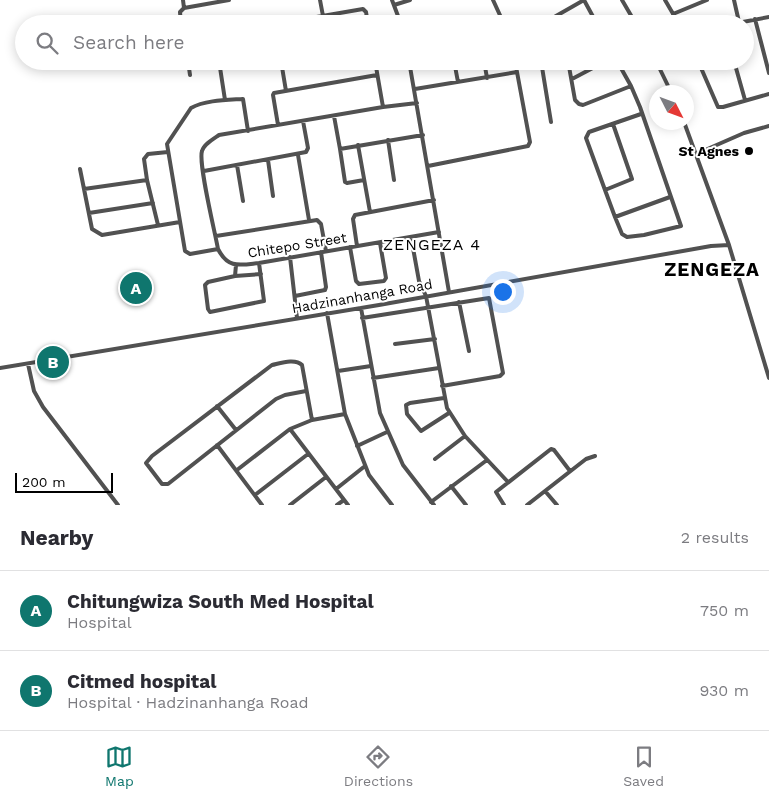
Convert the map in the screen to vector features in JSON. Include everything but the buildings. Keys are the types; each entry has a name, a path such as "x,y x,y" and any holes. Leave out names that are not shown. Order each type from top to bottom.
{"street":[{"path":"183,0 184,8"},
{"path":"180,15 180,12 184,8 229,0"},
{"path":"320,0 323,15"},
{"path":"398,15 393,2 410,0"},
{"path":"493,0 500,15"},
{"path":"558,15 584,0 592,15"},
{"path":"622,0 631,15"},
{"path":"665,0 673,14 707,0"},
{"path":"734,0 737,15"},
{"path":"330,15 364,10 367,15"},
{"path":"769,17 755,19 769,73"},
{"path":"189,70 190,75"},
{"path":"221,70 226,100"},
{"path":"282,70 286,91"},
{"path":"376,70 383,107"},
{"path":"411,70 449,292"},
{"path":"456,70 458,82"},
{"path":"486,70 487,78"},
{"path":"542,70 551,122"},
{"path":"570,70 575,100 579,104 583,105 631,86"},
{"path":"572,79 589,70"},
{"path":"622,70 640,107 681,226 627,237 622,234 586,138 589,132 641,114"},
{"path":"660,70 668,85"},
{"path":"702,70 718,107 769,94"},
{"path":"737,70 745,100"},
{"path":"415,89 517,72 521,102 526,116 530,142 528,146 428,166"},
{"path":"278,125 274,93 377,75"},
{"path":"248,131 243,99 226,100 198,105 192,108 168,141 168,152 186,253 218,249 202,153 207,144 222,134 248,131 383,107 417,103"},
{"path":"334,116 345,182 364,180"},
{"path":"204,171 298,155 308,150 303,121"},
{"path":"604,190 632,179 613,124"},
{"path":"696,154 769,126"},
{"path":"687,130 729,245 769,378"},
{"path":"340,149 423,135"},
{"path":"388,140 394,180"},
{"path":"358,145 370,212"},
{"path":"158,225 144,159 146,155 168,152"},
{"path":"298,155 309,220"},
{"path":"268,160 273,196"},
{"path":"237,165 243,201"},
{"path":"80,169 92,229 102,235 180,222"},
{"path":"84,189 147,180"},
{"path":"615,217 670,197"},
{"path":"357,246 353,217 356,214 434,200"},
{"path":"89,213 153,203"},
{"path":"216,236 317,220 321,224 326,290 295,296"},
{"name":"Chitepo Street","path":"218,249 226,261 236,265 259,263 439,232"},
{"path":"411,237 419,281 426,296 444,398 449,413 465,436 508,482"},
{"path":"350,247 356,281 359,284 384,281 386,278 380,243"},
{"name":"Hadzinanhanga Road","path":"0,368 361,308 711,246 729,245"},
{"path":"290,257 297,318"},
{"path":"259,263 265,299 263,302 210,312 204,286 206,283 235,276 260,274"},
{"path":"235,276 236,265"},
{"path":"362,318 489,298 502,373 500,376 442,386"},
{"path":"459,302 468,351"},
{"path":"361,308 380,413 403,464 432,503 487,460"},
{"path":"327,313 345,414 365,466 392,505"},
{"path":"395,344 434,339"},
{"path":"306,390 285,395 166,484 162,484 146,463 152,456 265,370 277,364 297,361 300,363 306,390 312,420"},
{"path":"28,364 34,390 43,407 118,505"},
{"path":"338,372 371,366"},
{"path":"373,378 439,368"},
{"path":"444,398 410,403 406,405 406,414 420,431 449,413"},
{"path":"218,406 236,430"},
{"path":"236,470 290,429 312,420 345,414"},
{"path":"290,429 348,505"},
{"path":"357,446 388,432"},
{"path":"435,459 465,436"},
{"path":"217,445 262,505"},
{"path":"504,505 496,492 551,448 570,471"},
{"path":"255,495 308,454"},
{"path":"527,505 586,459 595,456"},
{"path":"336,489 365,466"},
{"path":"290,505 326,477"},
{"path":"452,486 466,505"},
{"path":"545,491 557,505"},
{"path":"337,505 344,500"}],"place":[{"name":"St Agnes","path":"749,151"},
{"name":"Chitungwiza South Med Hospital","path":"136,288"},
{"name":"Citmed hospital","path":"53,362"}],"district":[{"name":"ZENGEZA 4","path":"432,244"},
{"name":"ZENGEZA","path":"712,269"}]}
